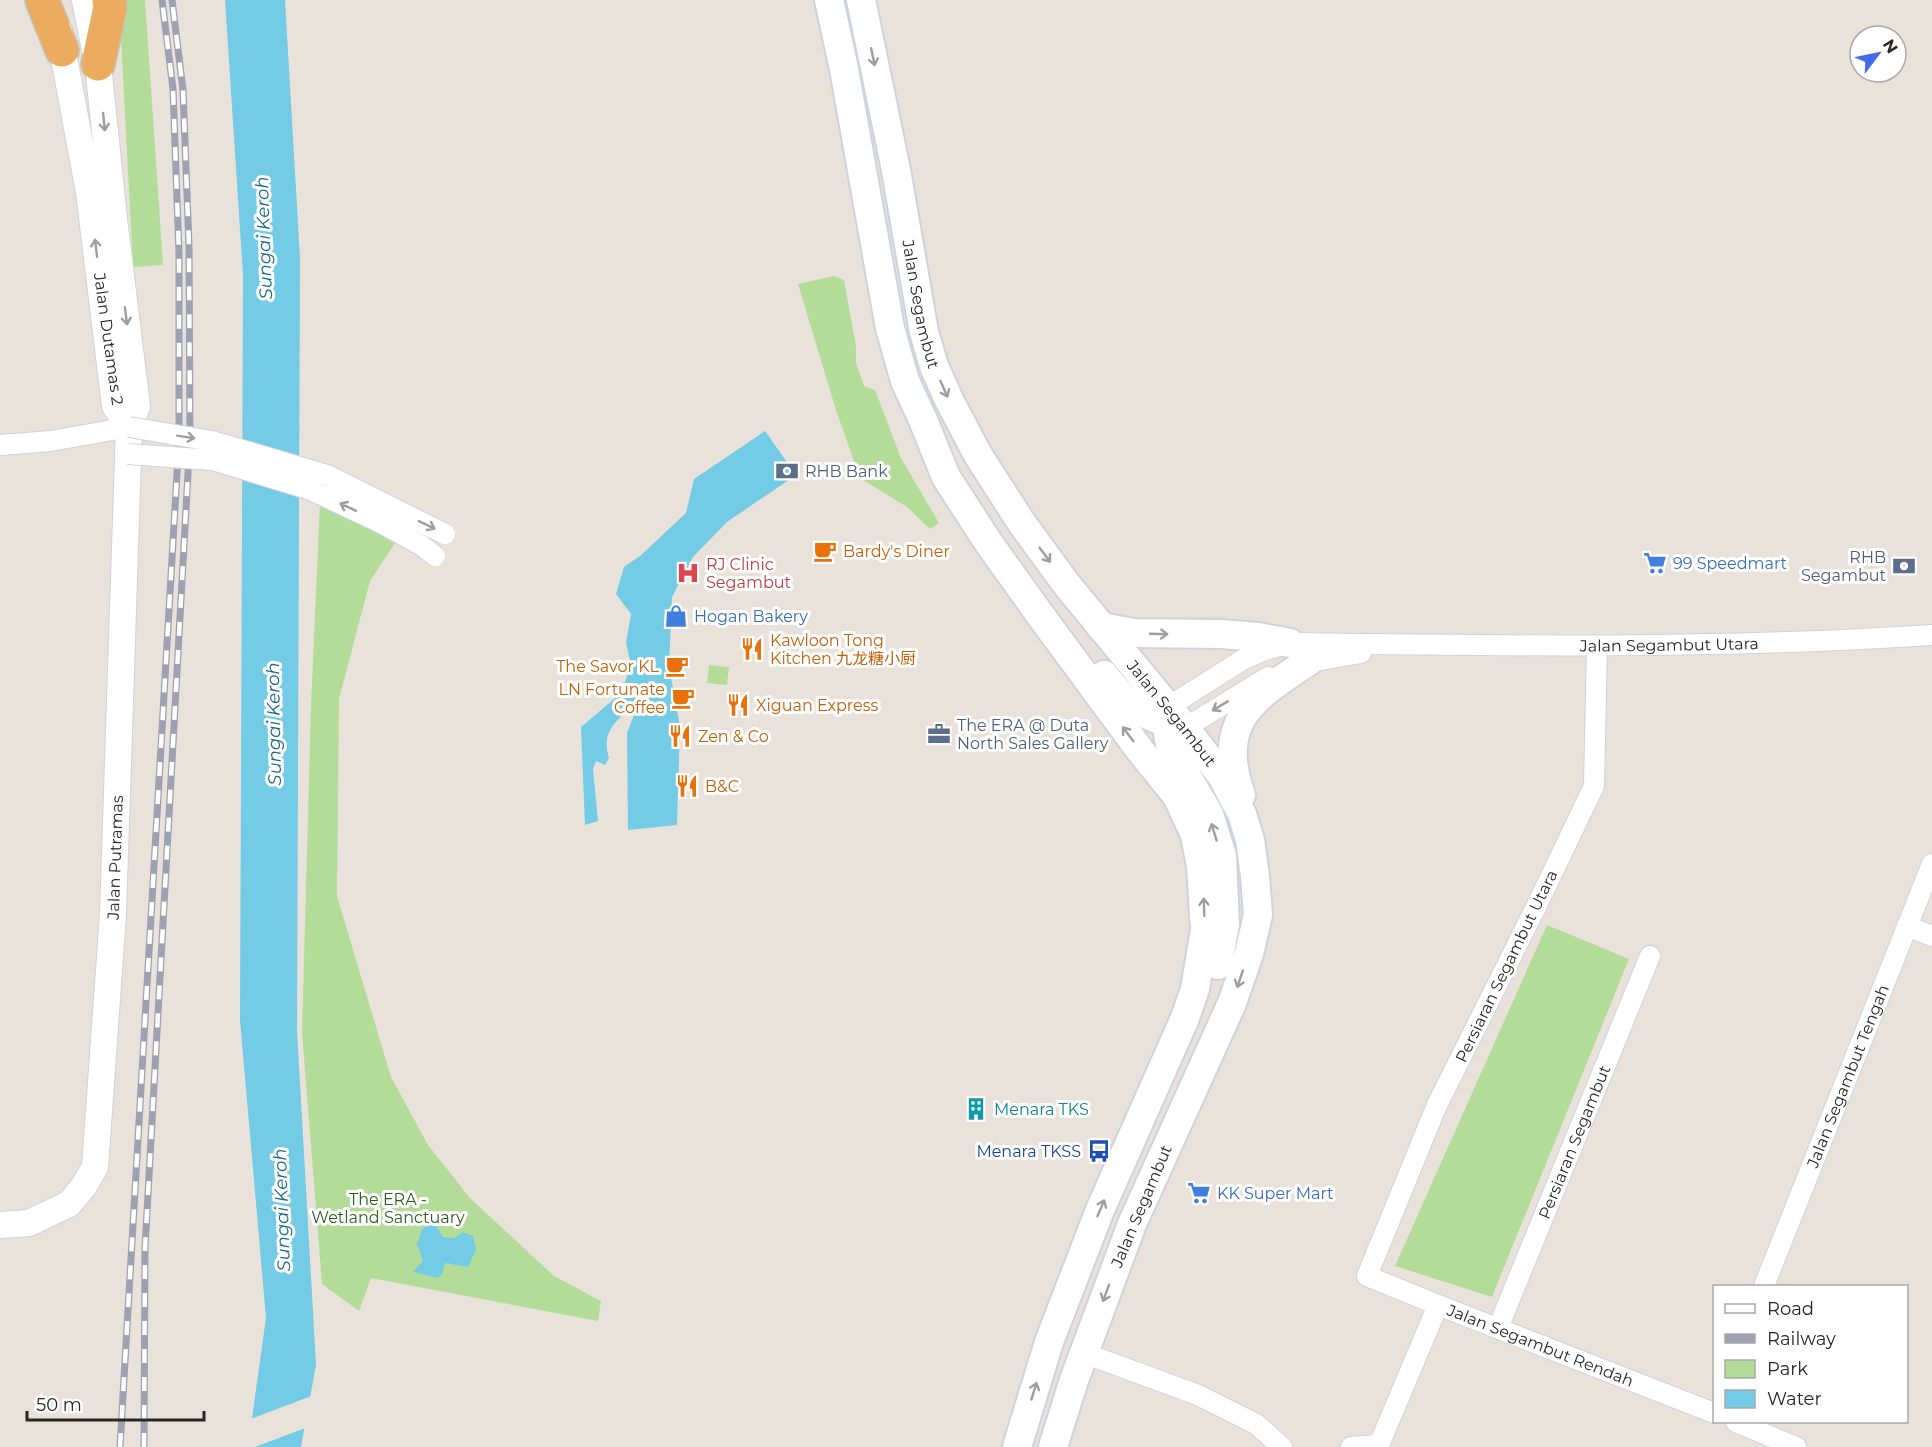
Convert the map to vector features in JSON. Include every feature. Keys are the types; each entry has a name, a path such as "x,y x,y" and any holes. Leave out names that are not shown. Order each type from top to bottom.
{"highway":[{"path":"42,0 62,50"},
{"path":"98,64 110,7 109,0"}],"main road":[{"name":"Jalan Segambut","path":"829,0 844,69 890,328 905,381 946,477 988,542 1106,706 1177,796 1196,835 1201,866 1204,930 1195,989 1185,1018 1100,1210 1049,1342 1017,1447"},
{"name":"Jalan Segambut","path":"861,0 896,170 924,332 934,366 949,400 978,455 1020,522 1173,720 1222,776 1242,814 1250,840 1255,876 1258,915 1249,954 1232,1003 1132,1224 1084,1353 1053,1447"},
{"path":"923,420 970,494 1109,682 1132,706 1157,721 1173,720 1171,749 1209,814 1222,856 1225,924 1213,987 1156,1083"},
{"path":"1101,627 1134,633 1240,635 1309,654"},
{"path":"1250,840 1245,807 1234,774 1232,750 1237,729 1244,712 1309,654"}],"street":[{"name":"Jalan Dutamas 2","path":"52,0 57,14 89,192 115,406 129,427"},
{"name":"Jalan Dutamas 2","path":"85,0 98,64 137,406 129,427"},
{"path":"0,445 51,441 129,427 212,441 327,475 384,514 435,556"},
{"name":"Jalan Putramas","path":"0,1225 29,1223 69,1204 84,1186 95,1167 113,914 129,427"},
{"path":"128,454 213,460 445,534"},
{"name":"Jalan Segambut Utara","path":"1173,720 1244,660 1265,650 1309,654 1405,645 1597,646 1829,642 1932,635"},
{"name":"Jalan Segambut Utara","path":"1173,720 1265,679 1309,654 1405,645"},
{"name":"Persiaran Segambut Utara","path":"1367,1276 1437,1105 1594,786 1597,646"},
{"name":"Jalan Segambut Tengah","path":"1765,1285 1932,864"},
{"path":"1907,926 1932,936"},
{"name":"Persiaran Segambut","path":"1498,1328 1650,956"},
{"name":"Jalan Segambut Rendah","path":"1367,1276 1713,1412"},
{"path":"1351,1447 1380,1446 1438,1305"},
{"path":"1084,1353 1198,1395 1256,1424 1282,1447"},
{"path":"1738,1423 1796,1447"}],"green space":[{"path":"119,0 145,0 163,265 133,267"},
{"path":"834,276 844,280 856,347 856,363 864,386 875,390 901,458 939,523 930,529 907,507 860,478 836,410 798,284"},
{"name":"The ERA - Wetland Sanctuary","path":"320,501 395,543 370,581 339,699 337,896 391,1077 428,1145 470,1198 554,1276 601,1301 598,1321 371,1278 359,1311 322,1284 302,1033 311,706"},
{"path":"709,665 729,667 727,685 707,683"},
{"path":"1547,925 1629,959 1492,1297 1395,1266"}],"water":[{"name":"Sungai Keroh","path":"225,0 285,0 300,258 297,1030 316,1365 301,1447 248,1447 266,1318 240,1020 243,275"},
{"path":"765,431 796,475 727,522 693,557 672,597 669,666 680,727 677,825 628,830 627,733 634,715 626,711 607,737 609,758 605,765 596,761 593,769 598,821 585,825 581,727 621,693 631,665 626,643 631,614 616,594 624,567 640,556 686,513 694,479"},
{"path":"434,1222 443,1237 455,1238 463,1232 473,1236 476,1250 468,1267 445,1263 442,1274 438,1278 413,1272 423,1261 417,1244 422,1229"}],"pier":[{"path":"314,1395 308,1427 255,1447 245,1447 248,1420"}],"railway":[{"path":"120,1447 179,439 179,253 173,89 162,0"},
{"path":"144,1447 145,1248 190,437 189,246 183,90 172,0"}],"place":[{"name":"RHB Bank","path":"787,471"},
{"name":"Bardy's Diner","path":"825,551"},
{"name":"99 Speedmart","path":"1655,563"},
{"name":"RHB Segambut","path":"1904,566"},
{"name":"RJ Clinic Segambut","path":"688,573"},
{"name":"Hogan Bakery","path":"676,616"},
{"name":"Kawloon Tong Kitchen 九龙糖小厨","path":"752,649"},
{"name":"The Savor KL","path":"677,666"},
{"name":"LN Fortunate Coffee","path":"683,698"},
{"name":"Xiguan Express","path":"738,705"},
{"name":"The ERA @ Duta North Sales Gallery","path":"939,734"},
{"name":"Zen & Co","path":"680,736"},
{"name":"B&C","path":"687,786"},
{"name":"Menara TKS","path":"976,1109"},
{"name":"Menara TKSS","path":"1099,1151"},
{"name":"KK Super Mart","path":"1199,1193"}]}
